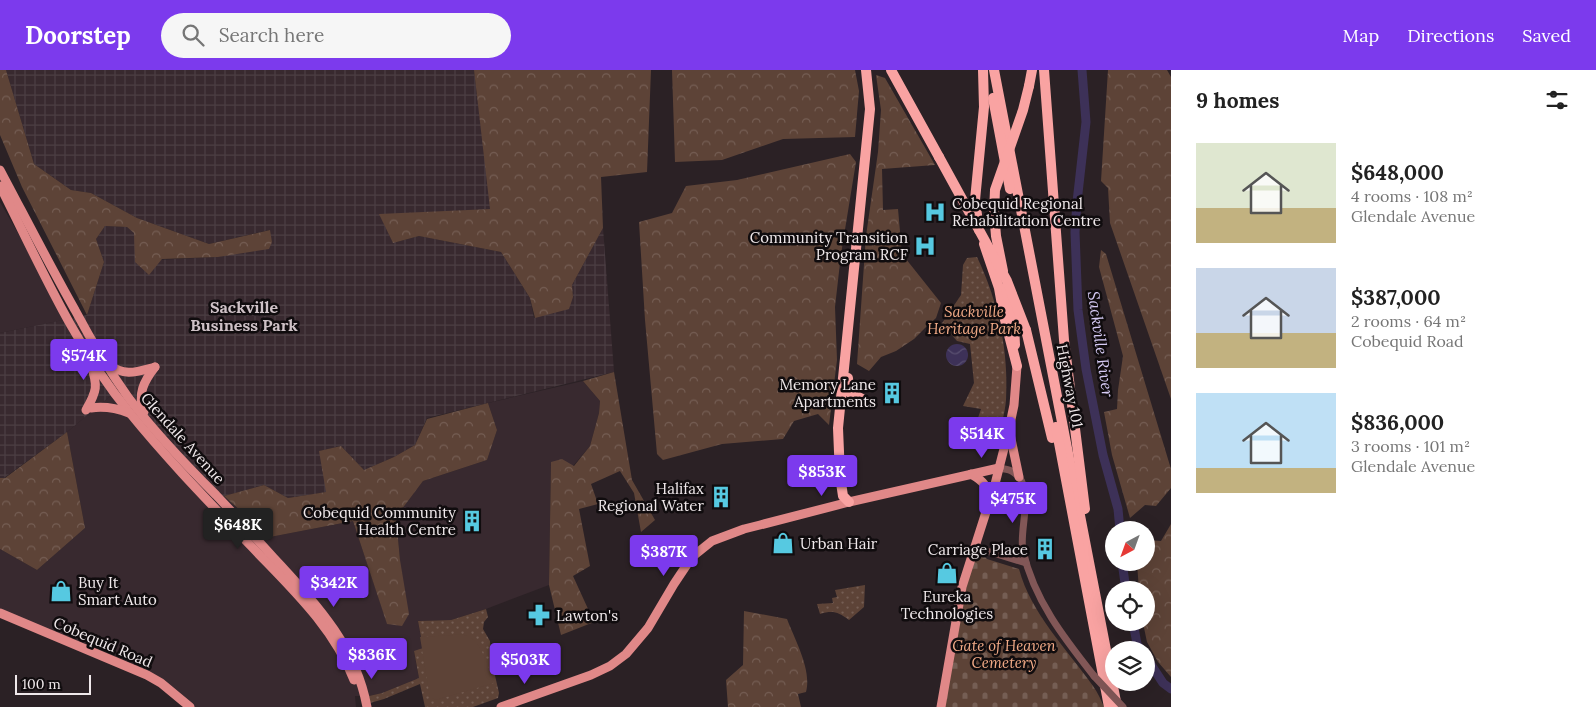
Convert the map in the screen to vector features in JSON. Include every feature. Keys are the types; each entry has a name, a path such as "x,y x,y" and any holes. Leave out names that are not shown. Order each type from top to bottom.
{"highway":[{"path":"849,502 843,496 840,476 838,428 870,110 866,70"},
{"path":"891,70 1007,281 1026,330 1052,437 1063,470"},
{"path":"983,70 984,107 975,200 979,229 999,288 1017,366"},
{"name":"Highway 101","path":"988,70 1109,707"},
{"name":"Highway 101","path":"994,70 1117,707"},
{"path":"1027,70 1029,86"},
{"path":"1017,366 1014,325 996,236 995,190 1023,110 1032,70"},
{"path":"1044,70 1064,340 1099,615"},
{"path":"846,357 849,392 862,399"}],"main road":[{"name":"Glendale Avenue","path":"0,170 40,249 101,358 129,398 162,439 270,553 327,618 341,639 352,661 367,707"},
{"name":"Glendale Avenue","path":"0,186 63,311 87,353 130,414 321,622 346,663 353,679 360,707"},
{"path":"87,353 96,380 95,394 88,409 104,406 130,414"},
{"path":"101,358 116,369 126,373 155,367 145,380 140,402 150,423"},
{"path":"941,707 959,599 990,501 1009,429 1014,405 1017,366"},
{"path":"1009,429 1019,477"},
{"path":"501,707 591,675 610,666 626,654 648,628 692,557 712,542 744,529 849,502 999,468"},
{"path":"971,474 981,480 987,487 990,501"},
{"name":"Cobequid Road","path":"0,613 147,675 161,683 190,707"}],"street":[{"path":"999,468 1013,471 1019,477 1025,492 1026,501 1022,541 1026,563 1048,614 1094,676 1123,707"},
{"path":"974,548 1026,563"}],"shaded area":[{"path":"6,70 474,70 491,209 380,215 393,243 419,236 501,252 530,298 534,318 573,297 572,285 603,228 614,372 427,418 415,445 394,457 364,470 341,446 320,451 327,492 288,498 264,485 224,496 218,503 115,392 67,432 4,478 0,478 0,333 87,315 104,262 96,239 105,226 127,227 135,233 135,261 218,257 272,242 269,230 209,244 137,218 91,193 71,190 34,164"},
{"path":"0,202 68,319 0,333"},
{"path":"583,381 600,401 599,413 590,446 573,466 551,462 549,585 451,620 418,621 423,649 414,652 419,678 382,693 369,696 355,696 356,707 193,707 157,677 107,651 49,632 0,612 0,549 37,570 85,528 67,432 115,392 218,502 224,496 270,537 353,521 387,623 400,560 396,517 423,481 487,460 497,430 488,403"}],"green space":[{"path":"0,70 6,70 34,164 71,190 91,193 137,218 209,244 270,230 272,242 269,249 218,257 162,259 149,275 135,262 134,233 127,227 105,226 96,239 104,262 87,315 22,187 0,135"},
{"path":"474,70 651,70 647,172 601,177 603,228 572,285 573,297 569,309 535,318 530,298 501,252 419,236 393,243 379,214 490,209"},
{"path":"672,70 855,70 859,91 855,137 783,139 722,160 675,162"},
{"path":"1108,70 1167,70 1171,77 1171,399 1110,223 1108,188 1101,181"},
{"path":"876,75 885,78 935,165 882,169 883,210 898,209 902,254 941,303 936,318 914,339 896,351 881,357 869,371 857,364 866,236 878,152 881,110"},
{"path":"850,154 856,162 841,254 835,307 837,360 829,425 818,414 794,421 783,439 722,444 663,460 657,454 645,320 639,222 672,213 686,186 737,180"},
{"path":"1101,250 1106,254 1171,469 1171,488 1156,506 1145,505 1130,518 1112,455 1104,412 1117,409 1123,356 1099,267"},
{"name":"Sackville Heritage Park","path":"977,257 991,291 1004,345 1006,400 998,438 974,430 981,409 963,406 974,383 970,344 957,341 950,333 934,335 961,295 963,265 967,258"},
{"path":"614,372 632,480 655,520 641,532 634,493 620,471 591,484 598,504 579,509 590,566 573,576 594,622 561,635 549,585 551,462 562,459 574,466 590,446 599,413 600,401 583,381"},
{"path":"488,403 497,430 487,460 423,481 396,517 400,560 409,614 402,626 387,624 353,521 270,537 224,496 264,485 288,498 326,492 319,451 341,446 364,470 394,457 415,445 427,419"},
{"path":"67,432 85,528 37,570 0,549 0,478 5,478"},
{"path":"1171,524 1171,677 1155,657 1155,641 1147,641 1145,631 1155,631 1155,581 1138,581 1138,571 1155,571 1155,541 1161,541"},
{"name":"Gate of Heaven Cemetery","path":"974,547 987,559 1019,569 1032,601 1041,616 1093,686 1104,707 941,707"},
{"path":"865,585 864,607 849,620 835,612 820,614 817,604 833,603 832,598 837,597 835,590"},
{"path":"486,609 488,617 484,622 483,629 490,641 491,658 499,693 498,698 473,707 425,707 420,684 370,703 369,696 382,693 419,678 414,651 423,648 418,621 451,620"},
{"path":"744,611 787,619 802,655 807,674 806,692 798,694 801,707 728,707 726,680 743,665"},
{"path":"462,635 470,637 478,645 485,657 494,683 436,700 430,697 420,637"}],"water":[{"path":"957,344 965,347 968,355 965,363 957,366 949,363 946,355 949,347"}],"waterway":[{"name":"Sackville River","path":"1082,70 1086,122 1075,232 1078,310 1086,369 1103,455 1118,509 1119,521"},
{"name":"Sackville River","path":"1123,571 1125,581"},
{"name":"Sackville River","path":"1135,631 1136,641"},
{"name":"Sackville River","path":"1155,671 1163,683 1171,689"}],"place":[{"name":"Cobequid Regional Rehabilitation Centre","path":"935,212"},
{"name":"Community Transition Program RCF","path":"925,246"},
{"name":"Memory Lane Apartments","path":"892,393"},
{"name":"Halifax Regional Water","path":"721,497"},
{"name":"Cobequid Community Health Centre","path":"472,521"},
{"name":"Urban Hair","path":"783,543"},
{"name":"Carriage Place","path":"1045,549"},
{"name":"Eureka Technologies","path":"947,573"},
{"name":"Buy It Smart Auto","path":"61,591"},
{"name":"Lawton's","path":"539,615"}],"district":[{"name":"Sackville Business Park","path":"244,316"}]}
